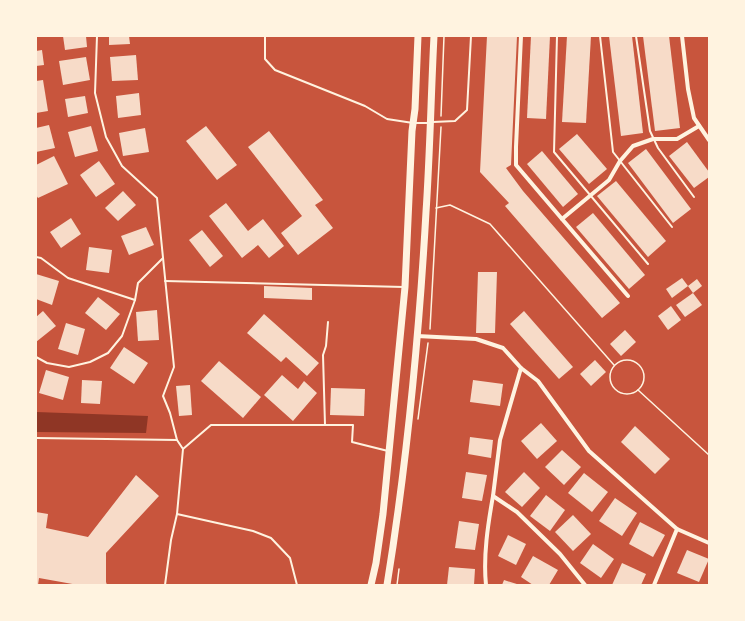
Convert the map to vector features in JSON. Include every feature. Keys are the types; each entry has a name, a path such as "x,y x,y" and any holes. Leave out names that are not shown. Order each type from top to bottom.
{"highway":[{"path":"371,585 376,563 383,514 405,287 418,36"},
{"path":"388,585 399,511 417,336 426,210 434,36"}],"street":[{"path":"521,36 516,165 628,296"},
{"path":"682,36 688,89 694,118 709,140"},
{"path":"562,219 609,180 620,161 633,146 653,139 678,139 699,126"},
{"path":"417,336 476,339 503,348 521,368 538,381 589,450 678,528 709,543"},
{"path":"486,585 487,526 493,496 500,440 521,368"},
{"path":"493,496 517,512 560,554 585,585"},
{"path":"654,585 678,528"}],"lane":[{"path":"97,36 95,93 106,137 122,166 157,198 174,367 163,396 170,413 177,440 183,449 177,514 171,540 165,585"},
{"path":"265,36 265,59 275,70 365,106 387,119 413,123 455,121 467,110 471,36"},
{"path":"557,36 554,152 648,264"},
{"path":"600,36 613,152 672,227"},
{"path":"636,36 650,131 658,148 694,197"},
{"path":"36,257 41,258 68,278 135,300"},
{"path":"36,357 47,363 69,367 90,362 108,353 122,336 135,300 138,283 163,258"},
{"path":"165,281 405,287"},
{"path":"325,425 323,355 326,346 328,322"},
{"path":"183,449 211,425 352,425 352,442 389,452"},
{"path":"36,438 177,440"},
{"path":"177,514 253,531 271,538 290,558 297,585"}],"path":[{"path":"426,210 450,205 490,224 614,364"},
{"path":"624,359 635,361 642,369 644,380 638,390 628,394 618,392 611,384 609,374 614,364 624,359"},
{"path":"638,390 709,455"}],"shaded area":[{"path":"36,412 148,416 146,433 36,432"}],"building":[{"path":"63,36 86,36 87,47 65,50"},
{"path":"109,36 129,36 130,44 109,45"},
{"path":"487,36 517,36 511,165 506,168 523,191 620,303 602,318 505,206 509,203 480,172"},
{"path":"531,36 550,36 546,119 527,118"},
{"path":"567,36 591,36 586,123 562,122"},
{"path":"609,36 632,36 643,133 621,136"},
{"path":"643,36 669,36 680,128 655,131"},
{"path":"42,50 44,65 36,66 36,51"},
{"path":"136,55 138,80 112,81 110,57"},
{"path":"86,57 90,80 63,85 59,61"},
{"path":"43,80 48,111 36,113 36,81"},
{"path":"139,93 141,115 118,118 116,96"},
{"path":"85,96 88,113 68,117 65,99"},
{"path":"49,125 55,148 36,152 36,128"},
{"path":"91,126 98,151 75,157 68,132"},
{"path":"206,126 237,165 217,180 186,141"},
{"path":"145,128 149,152 123,156 119,133"},
{"path":"269,131 323,200 315,205 333,228 298,255 281,233 302,216 248,147"},
{"path":"577,134 607,169 589,184 559,149"},
{"path":"687,142 709,172 709,177 694,188 669,156"},
{"path":"646,149 691,209 673,223 628,163"},
{"path":"542,151 578,194 563,207 527,164"},
{"path":"54,156 68,184 38,198 36,195 36,165"},
{"path":"99,161 115,184 96,197 80,175"},
{"path":"616,181 666,241 648,257 597,196"},
{"path":"123,191 136,205 118,221 105,208"},
{"path":"226,203 248,231 263,219 284,246 269,258 258,245 242,258 209,216"},
{"path":"593,213 645,275 629,289 576,227"},
{"path":"71,218 81,234 61,248 50,232"},
{"path":"146,227 154,245 129,255 121,236"},
{"path":"202,230 223,256 210,267 189,240"},
{"path":"89,247 112,250 109,273 86,270"},
{"path":"478,272 497,272 495,333 476,333"},
{"path":"36,274 59,281 52,305 36,299"},
{"path":"682,278 688,286 672,298 666,289"},
{"path":"697,279 702,286 693,293 688,286"},
{"path":"264,286 312,288 312,300 264,298"},
{"path":"693,293 702,305 685,317 676,305"},
{"path":"98,297 120,314 106,330 85,313"},
{"path":"671,306 681,320 668,330 658,316"},
{"path":"157,310 159,340 138,341 136,312"},
{"path":"43,311 56,326 36,342 36,317"},
{"path":"524,311 573,367 559,379 510,324"},
{"path":"264,314 319,363 307,376 286,357 281,362 247,333"},
{"path":"66,323 85,329 78,355 58,349"},
{"path":"625,330 636,342 621,356 610,344"},
{"path":"124,347 148,363 134,384 110,368"},
{"path":"595,360 606,372 591,386 580,374"},
{"path":"219,361 261,397 243,418 201,381"},
{"path":"46,370 69,377 63,400 39,393"},
{"path":"282,375 298,389 304,381 317,393 293,421 264,395"},
{"path":"82,380 102,381 100,404 81,403"},
{"path":"473,380 503,384 500,406 470,402"},
{"path":"190,385 192,415 179,416 176,386"},
{"path":"331,388 365,389 364,416 330,415"},
{"path":"541,423 557,441 537,459 521,441"},
{"path":"635,426 670,459 655,474 621,442"},
{"path":"470,437 493,440 491,458 468,454"},
{"path":"562,450 581,467 564,485 545,467"},
{"path":"466,472 487,475 482,501 462,498"},
{"path":"524,472 540,488 522,507 505,492"},
{"path":"584,473 608,492 592,512 568,493"},
{"path":"136,475 159,496 106,553 107,585 78,585 39,578 38,585 36,585 36,512 48,514 46,528 88,537"},
{"path":"546,495 565,510 550,531 530,516"},
{"path":"615,498 637,513 622,536 599,521"},
{"path":"573,515 591,534 573,551 555,532"},
{"path":"459,521 479,524 475,550 455,548"},
{"path":"640,522 665,535 653,557 629,544"},
{"path":"508,535 526,544 516,565 498,556"},
{"path":"593,544 614,559 601,578 580,563"},
{"path":"687,550 709,559 699,582 677,573"},
{"path":"533,556 558,570 549,585 533,585 521,577"},
{"path":"622,563 646,574 641,585 612,585"},
{"path":"449,567 475,569 474,585 447,585"},
{"path":"504,580 520,585 502,585"}]}
